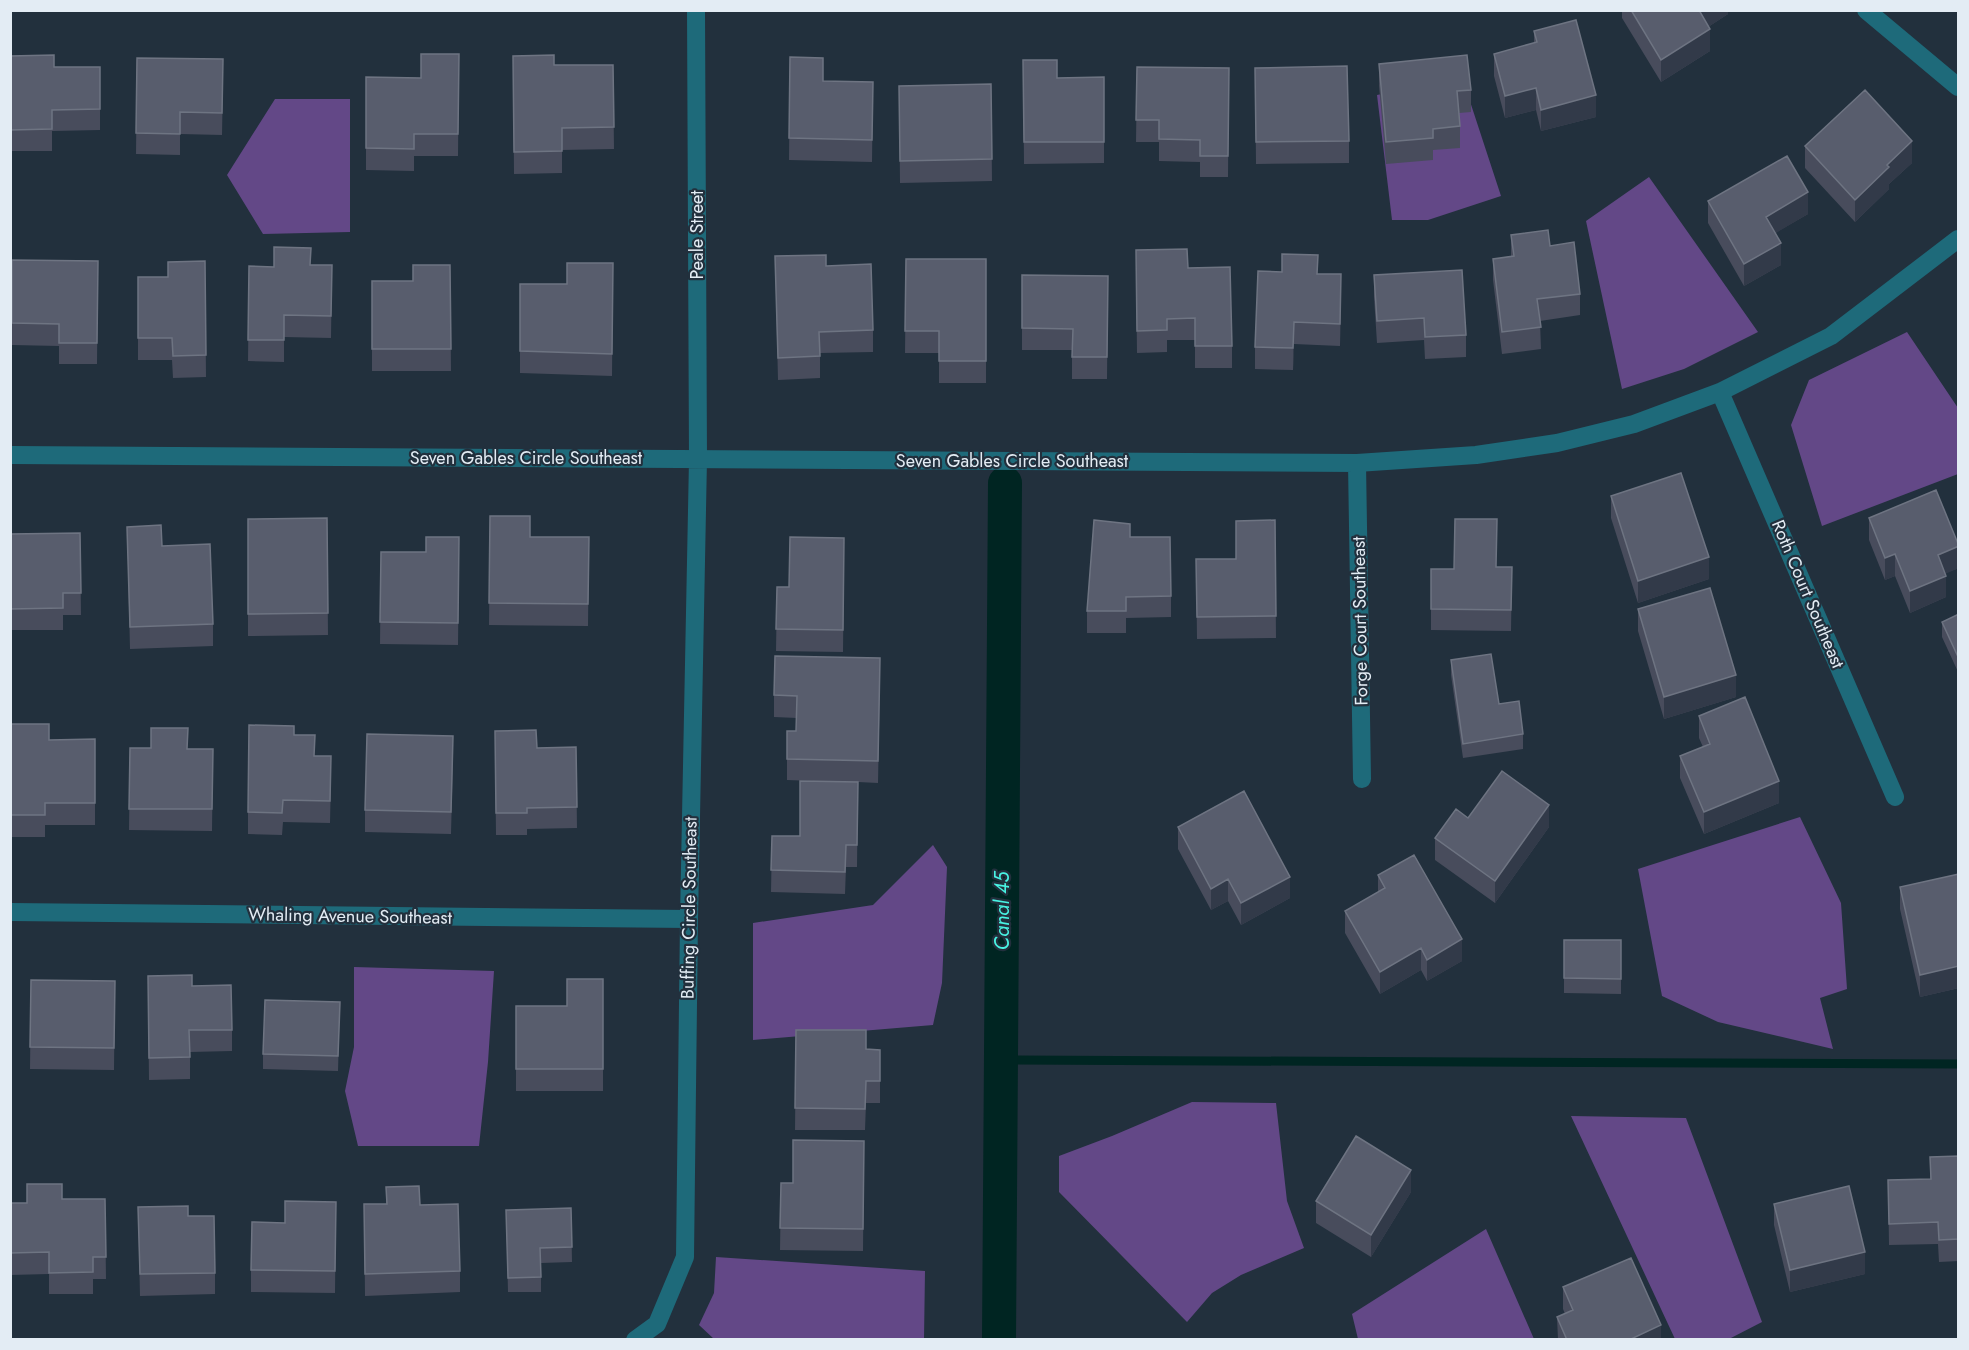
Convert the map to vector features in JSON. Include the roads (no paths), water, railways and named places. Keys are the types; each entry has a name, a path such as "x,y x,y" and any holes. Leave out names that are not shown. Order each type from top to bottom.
{"street":[{"name":"Peale Street","path":"696,10 698,459"},
{"path":"1866,10 1959,87"},
{"name":"Seven Gables Circle Southeast","path":"10,455 1357,463 1476,455 1557,443 1634,424 1720,392 1831,336 1959,238"},
{"name":"Roth Court Southeast","path":"1720,392 1895,797"},
{"name":"Buffing Circle Southeast","path":"635,1340 657,1324 685,1257 698,459"},
{"name":"Forge Court Southeast","path":"1357,463 1362,779"},
{"name":"Whaling Avenue Southeast","path":"10,912 689,920"}],"waterway":[{"name":"Canal 45","path":"999,1340 1005,483"},
{"path":"1001,1060 1958,1064"}]}
